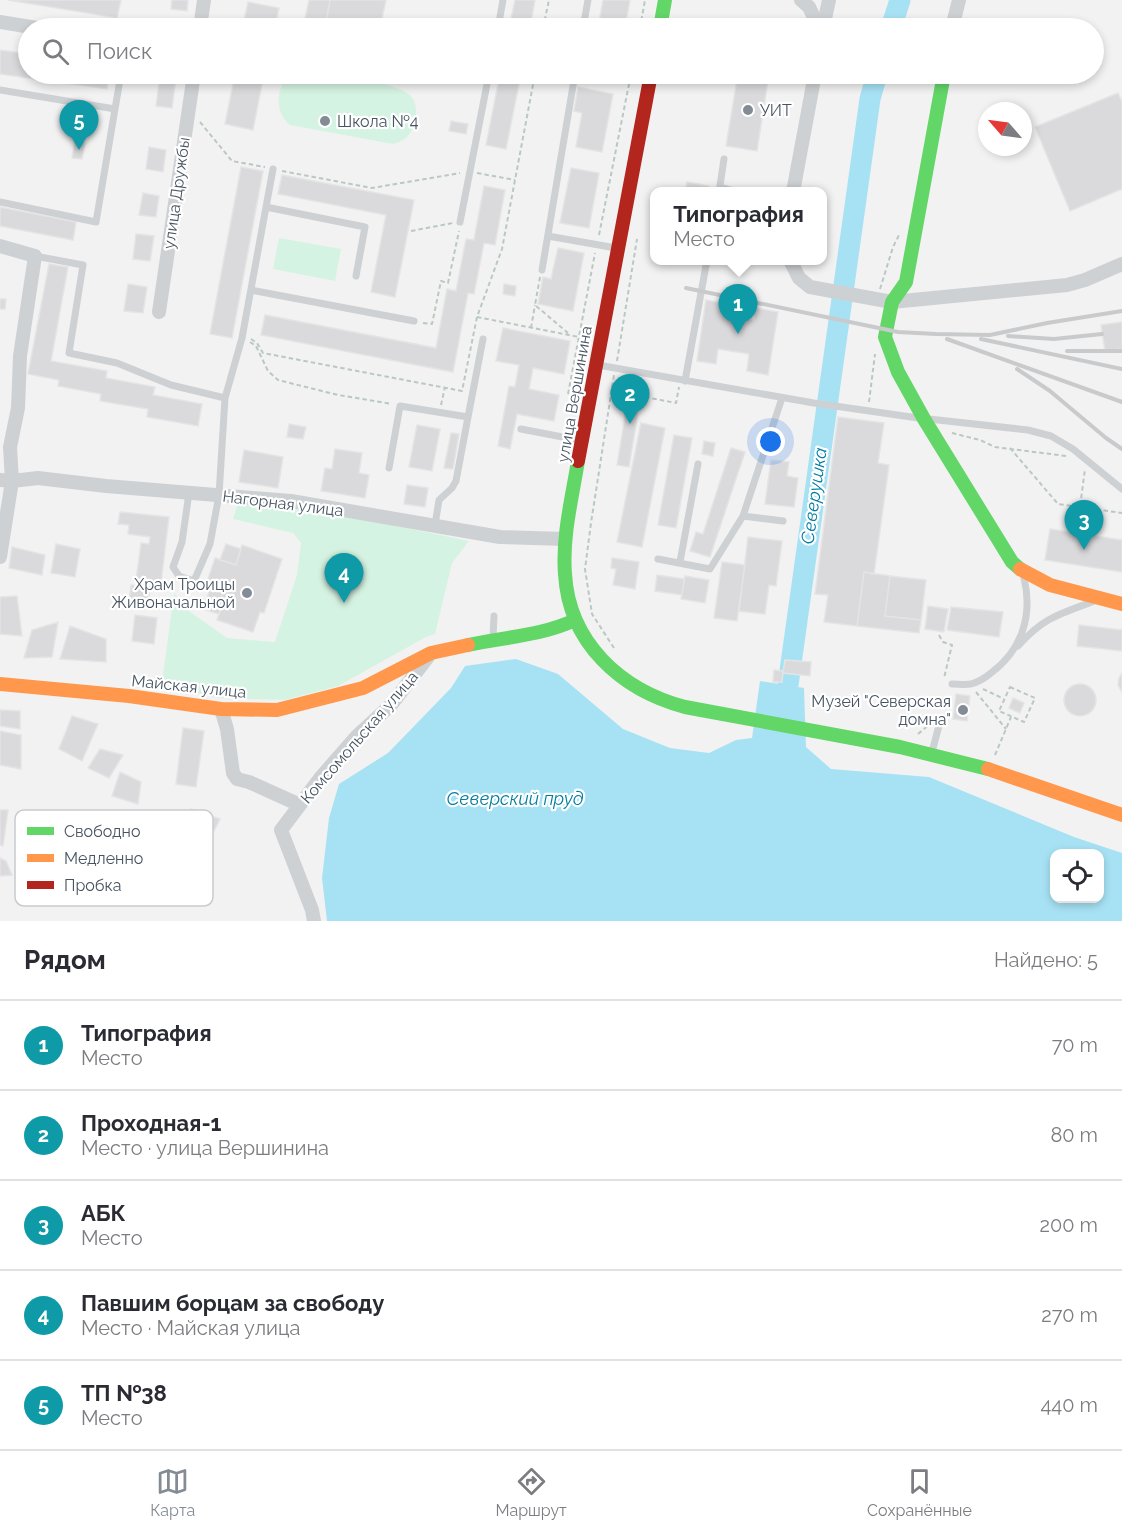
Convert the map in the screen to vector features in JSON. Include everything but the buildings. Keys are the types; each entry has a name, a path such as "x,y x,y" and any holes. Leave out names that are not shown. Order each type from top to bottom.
{"street":[{"path":"201,18 204,0"},
{"path":"662,18 665,0"},
{"path":"801,0 809,7 815,18"},
{"path":"824,18 829,0"},
{"path":"954,18 959,0"},
{"path":"0,22 18,25"},
{"name":"улица Дружбы","path":"159,312 192,84"},
{"name":"улица Вершинина","path":"649,84 581,441 565,539 564,578 568,600 575,620 596,655 623,680 673,703 983,766 1122,815"},
{"path":"794,187 813,84"},
{"path":"942,84 906,282 892,302 885,337 898,372 924,419 1012,562 1022,573 1054,588 1122,604"},
{"path":"0,246 36,256 20,356 18,408 6,480 0,557"},
{"path":"792,265 799,278 810,287 892,302 1067,285 1122,264"},
{"name":"Нагорная улица","path":"6,480 38,478 291,501 522,542 565,539"},
{"name":"Майская улица","path":"0,684 129,696 221,709 277,710 363,688 431,653 558,628 575,620"},
{"name":"Комсомольская улица","path":"314,921 312,910 281,830 321,777 356,737 391,705 431,653"},
{"path":"221,709 227,729 233,773 237,780 249,782 300,805"}],"lane":[{"path":"500,18 503,0"},
{"path":"585,18 588,0"},
{"path":"0,202 96,222 119,84"},
{"path":"460,222 487,84"},
{"path":"542,270 573,84"},
{"path":"0,101 1,90 115,109"},
{"path":"719,187 724,159"},
{"path":"189,493 182,542 173,567 179,576 194,581 210,544 219,495 225,398 242,336 273,169"},
{"path":"266,207 365,227 356,276"},
{"path":"548,236 618,249"},
{"path":"36,256 83,265 69,353 117,363 171,385 225,398"},
{"path":"685,381 706,265"},
{"path":"251,290 414,321"},
{"path":"435,525 439,500 456,481 483,339"},
{"path":"596,364 846,408 1028,430 1051,436 1073,449 1122,489"},
{"path":"658,559 710,569 743,516 782,398"},
{"path":"389,468 400,406 468,417"},
{"path":"521,429 581,441"},
{"path":"680,562 698,464"},
{"path":"743,516 783,521"},
{"path":"1015,650 1027,613 1028,594 1022,573"},
{"path":"952,684 972,684 984,678 1002,665 1033,630 1048,619 1064,611 1102,599"},
{"path":"494,616 492,628 494,639"},
{"path":"932,754 941,718"}],"path":[{"path":"545,18 549,0"},
{"path":"642,18 645,0"},
{"path":"242,336 257,343 263,352 462,391 477,317 502,249 533,84"},
{"path":"568,393 629,84"},
{"path":"188,108 232,161 372,188 470,171 515,180"},
{"path":"411,231 460,222 448,283 441,281 432,324 414,321"},
{"path":"615,650 592,614 585,569 637,239"},
{"path":"531,328 542,270"},
{"path":"535,305 570,335"},
{"path":"477,317 579,337"},
{"path":"242,336 256,346 268,371 278,380 338,395 400,406"},
{"path":"442,398 444,387"},
{"path":"980,440 995,447 1071,457"},
{"path":"1010,448 1058,504 1122,513"},
{"path":"1077,528 1086,460"},
{"path":"939,635 943,642 952,645 945,672"},
{"path":"972,684 1005,699"},
{"path":"972,684 1006,729"},
{"path":"1010,687 1035,698 1024,722 999,711 1005,699 1010,687"},
{"path":"992,760 1011,717"}],"green space":[{"path":"282,84 382,84 403,90 411,96 415,105 414,126 407,136 393,144 290,125 281,114 279,107"},
{"path":"279,238 341,249 335,281 273,269"},
{"path":"239,500 391,525 469,541 452,563 435,634 338,686 285,700 216,698 162,683 174,593 189,611 227,638 275,642 297,575 301,543 293,533 233,519"}],"water":[{"name":"Северский пруд","path":"516,659 558,674 623,729 670,748 709,753 736,740 752,738 760,681 804,688 806,747 831,769 929,777 1074,837 1122,853 1122,921 327,921 322,878 329,818 339,784 388,753 451,688 465,666"}],"waterway":[{"name":"Северушка","path":"894,18 900,0"},
{"name":"Северушка","path":"786,714 788,685 870,99 874,84"}],"railway":[{"path":"686,288 898,332 990,335 1122,311"},
{"path":"1008,336 1054,339 1102,334"},
{"path":"947,339 1122,402"},
{"path":"981,339 1122,369"},
{"path":"1067,351 1122,351"},
{"path":"1017,369 1050,391 1122,449"}],"traffic: fast":[{"path":"662,18 665,0"},
{"path":"942,84 906,282 892,302 885,337 898,372 924,419 1012,562 1020,569"},
{"path":"578,461 568,517 564,560 569,599 576,622 588,642 602,660 620,676 640,689 685,707 900,747 988,769"},
{"path":"468,645 549,630 575,620"}],"traffic: slow":[{"path":"1020,569 1050,585 1122,604"},
{"path":"0,684 129,696 221,709 277,710 363,688 431,653 468,645"},
{"path":"988,769 1122,815"}],"traffic: jam":[{"path":"578,461 649,84"}],"place":[{"name":"УИТ","path":"748,110"},
{"name":"Школа №4","path":"325,121"},
{"name":"ТП №38","path":"79,150"},
{"name":"Типография","path":"738,334"},
{"name":"Проходная-1","path":"630,424"},
{"name":"АБК","path":"1084,550"},
{"name":"Храм Троицы Живоначальной","path":"247,593"},
{"name":"Павшим борцам за свободу","path":"344,603"},
{"name":"Музей \"Северская домна\"","path":"963,710"}]}
